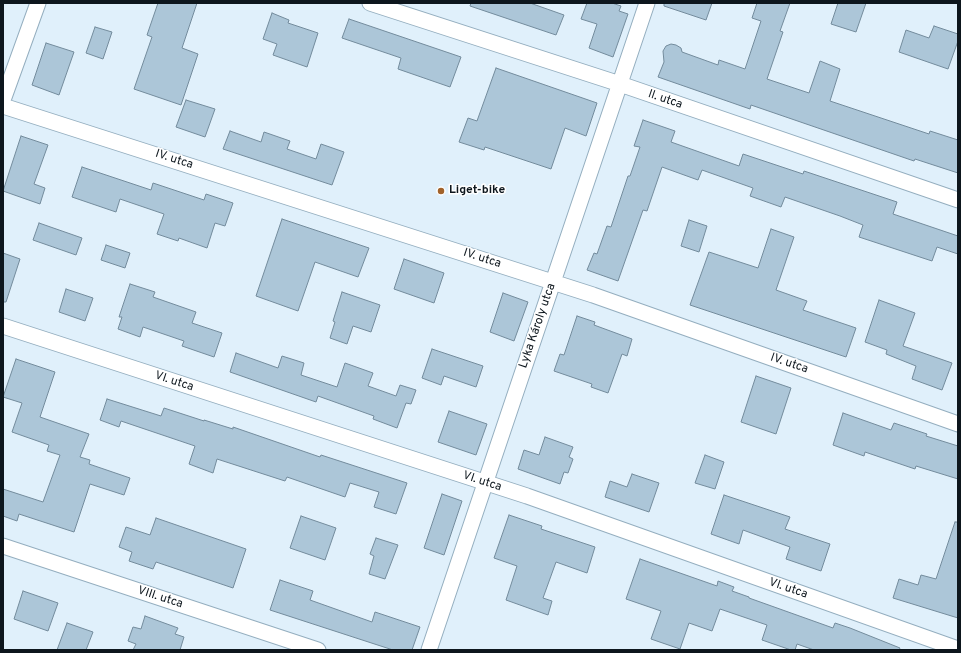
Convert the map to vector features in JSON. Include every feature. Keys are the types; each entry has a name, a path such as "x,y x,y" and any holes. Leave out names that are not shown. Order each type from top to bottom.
{"street":[{"path":"3,100 38,3"},
{"name":"II. utca","path":"370,3 620,84 958,200"},
{"name":"Lyka Károly utca","path":"429,650 647,3"},
{"name":"IV. utca","path":"3,106 553,282 958,424"},
{"name":"VI. utca","path":"3,326 485,482 958,649"},
{"name":"VIII. utca","path":"3,546 318,650"}],"building":[{"path":"158,3 197,3 182,48 198,54 181,105 134,89 152,37 147,35"},
{"path":"471,3 530,3 564,15 556,35 470,6"},
{"path":"587,3 612,3 621,6 619,11 628,14 613,57 589,48 597,24 581,19"},
{"path":"664,3 712,3 706,20 664,6"},
{"path":"757,3 790,3 780,31 783,32 767,79 809,93 820,61 840,69 830,101 929,134 930,131 958,140 958,173 915,159 914,161 751,105 750,109 658,77 664,62 663,51 666,46 671,44 681,48 682,52 718,65 719,60 745,69 761,21 752,18"},
{"path":"838,3 866,3 856,32 831,24"},
{"path":"272,13 289,20 288,23 318,33 307,67 273,55 277,44 263,39"},
{"path":"349,19 461,57 450,87 398,69 401,58 342,38"},
{"path":"934,26 958,34 958,41 948,69 899,52 906,30 929,38"},
{"path":"95,27 112,32 103,59 86,53"},
{"path":"46,43 74,52 59,95 32,85"},
{"path":"496,68 597,103 586,136 565,128 551,169 485,147 484,150 459,142 468,118 477,121"},
{"path":"186,100 215,109 205,137 176,127"},
{"path":"643,120 675,131 671,142 739,166 743,154 803,174 804,171 897,202 893,214 958,236 958,254 937,247 932,261 859,237 863,225 840,216 785,197 781,207 750,196 753,188 702,170 698,180 662,167 647,211 643,210 618,281 587,270 594,253 597,254 607,226 611,227 628,176 630,176 640,147 634,146"},
{"path":"230,131 261,142 264,132 290,141 287,149 316,159 321,144 344,152 332,185 223,149"},
{"path":"21,136 48,145 34,184 45,188 40,204 3,191"},
{"path":"82,167 151,190 153,183 204,200 206,194 233,203 225,226 215,223 207,248 179,238 178,241 157,234 164,214 120,199 116,212 72,197"},
{"path":"282,219 369,248 358,277 315,262 298,311 256,296"},
{"path":"689,220 707,226 699,252 681,246"},
{"path":"39,223 82,238 76,255 33,240"},
{"path":"771,229 794,237 776,290 807,301 803,310 856,328 846,357 690,305 709,252 758,268"},
{"path":"106,245 130,253 125,268 101,260"},
{"path":"3,253 20,259 6,302 3,302"},
{"path":"404,259 444,273 434,303 394,289"},
{"path":"130,284 155,292 153,297 196,312 192,323 222,333 214,357 182,346 184,341 143,327 140,337 118,329 122,317 119,317"},
{"path":"66,289 93,298 85,321 59,312"},
{"path":"342,292 380,305 371,332 353,326 347,344 330,338 335,322 333,321"},
{"path":"503,293 528,302 514,341 490,332"},
{"path":"879,300 915,313 903,346 952,363 942,390 912,379 916,366 886,354 887,350 865,342"},
{"path":"577,316 595,322 594,325 632,339 627,356 622,354 608,393 591,387 592,384 554,371 560,354 564,355"},
{"path":"432,349 483,366 476,387 444,376 441,385 422,378"},
{"path":"236,353 278,368 282,356 304,363 301,375 337,387 345,363 373,373 368,386 396,396 400,385 416,390 411,404 406,403 397,428 373,419 374,416 318,396 316,402 230,372"},
{"path":"16,359 55,372 40,417 89,434 80,457 90,460 89,464 130,478 124,495 90,484 74,532 19,514 17,521 3,516 3,489 43,502 60,455 47,451 49,445 12,432 22,403 3,397"},
{"path":"756,376 791,388 776,434 741,422"},
{"path":"107,399 161,416 164,408 233,429 233,427 320,457 321,455 407,483 396,514 374,507 379,492 350,483 345,497 287,477 285,481 217,459 213,473 189,464 195,446 121,421 119,427 100,420"},
{"path":"449,411 487,424 476,455 438,442"},
{"path":"843,413 891,430 894,423 927,434 926,436 958,446 958,479 916,466 915,469 865,452 864,456 833,445"},
{"path":"545,437 573,447 569,457 573,459 568,473 564,472 560,484 518,469 524,450 539,455"},
{"path":"705,455 724,462 715,489 695,483"},
{"path":"632,474 659,483 649,512 605,497 610,481 627,487"},
{"path":"442,494 462,501 444,555 424,548"},
{"path":"724,495 790,517 785,529 830,544 821,571 786,559 790,547 743,530 739,544 711,534"},
{"path":"509,515 542,526 541,529 595,547 587,573 556,562 543,598 552,601 548,615 506,600 517,566 494,558"},
{"path":"301,516 336,528 325,560 290,548"},
{"path":"156,518 246,549 233,588 156,562 153,569 129,561 132,552 119,547 126,527 150,535"},
{"path":"955,522 958,522 958,618 893,598 899,579 918,585 921,575 936,579"},
{"path":"376,538 398,545 385,579 369,574 374,556 370,554"},
{"path":"640,559 717,586 718,581 734,587 732,591 749,598 833,628 835,623 900,648 899,650 814,650 797,644 795,650 791,650 762,640 767,625 720,609 712,631 689,623 680,649 651,639 661,611 626,599"},
{"path":"280,580 313,591 310,600 372,622 375,612 420,627 412,650 393,650 270,610"},
{"path":"23,591 58,603 48,631 14,619"},
{"path":"145,616 178,628 175,634 184,637 180,650 133,650 136,644 128,641 133,627 141,629"},
{"path":"67,623 93,632 86,650 57,650"}],"place":[{"name":"Liget-bike","path":"441,191"}]}
